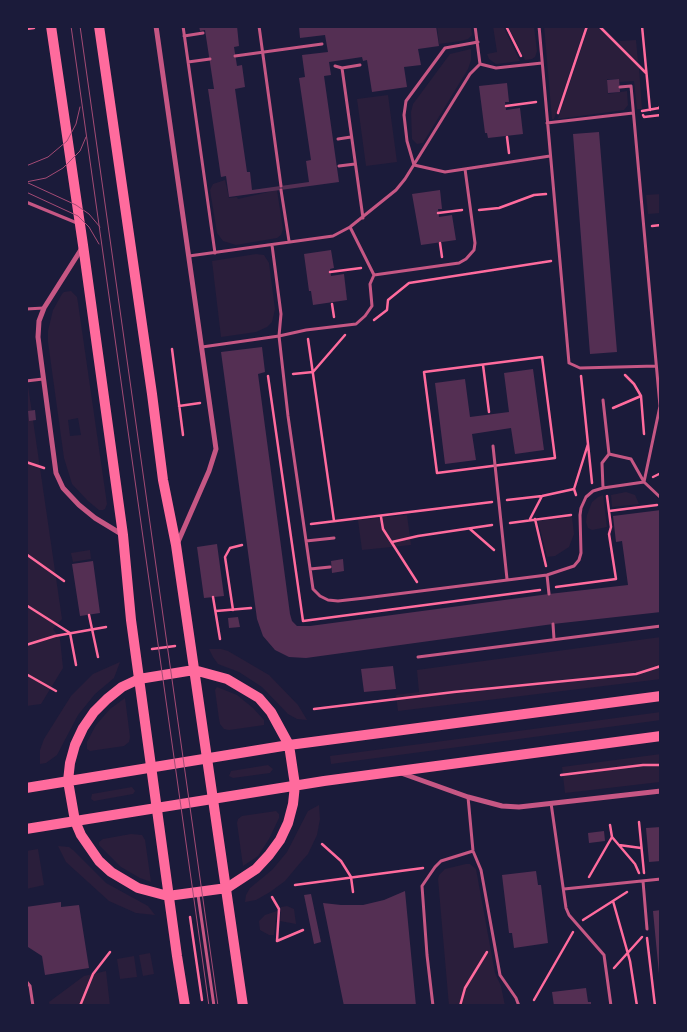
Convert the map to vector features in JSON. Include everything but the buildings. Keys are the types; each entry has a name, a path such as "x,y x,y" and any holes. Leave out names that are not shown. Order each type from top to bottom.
{"main road":[{"path":"51,26 123,535 131,620 168,896 185,1006"},
{"path":"99,26 163,480 176,545 243,1006"},
{"path":"194,670 227,679 259,698 271,712 288,745 295,785 293,804 288,823 280,840 270,856 256,869 227,888 168,896 138,888 111,872 89,849 75,821 68,781 70,763 76,745 89,720 107,699 122,687 139,679 194,670"},
{"path":"26,788 288,745 661,696"},
{"path":"26,829 295,785 661,736"}],"street":[{"path":"156,26 215,453 176,545"},
{"path":"83,245 44,308 39,321 38,337 56,473 63,488 79,505 95,518 123,535"},
{"path":"396,771 486,803 510,807 661,791"}],"lane":[{"path":"183,26 215,253"},
{"path":"259,26 289,241"},
{"path":"475,26 480,64"},
{"path":"539,26 569,363 574,367 580,368 656,366"},
{"path":"184,36 202,33"},
{"path":"414,165 407,141 404,115 406,101 445,48 478,42"},
{"path":"236,56 322,44"},
{"path":"188,62 210,60"},
{"path":"480,64 496,68 542,63"},
{"path":"189,256 333,236 350,227 396,190 414,165 470,74 480,64"},
{"path":"334,66 342,68 360,65"},
{"path":"342,68 363,218"},
{"path":"620,87 631,86 660,406 644,482"},
{"path":"547,124 633,113"},
{"path":"338,139 351,137"},
{"path":"414,165 446,172 550,156"},
{"path":"339,166 355,164"},
{"path":"374,275 458,263 466,259 474,250 475,243 464,169"},
{"path":"26,202 35,204 80,224"},
{"path":"350,227 374,275"},
{"path":"272,245 281,314 279,336 283,376 313,589 320,596 328,600 338,600 546,575 565,570 574,566 579,560 581,553 580,515 583,503 593,492 604,487 644,482"},
{"path":"201,347 356,324 372,306 370,284 374,275"},
{"path":"26,309 44,308"},
{"path":"26,382 44,379"},
{"path":"603,400 609,454 602,463 604,487"},
{"path":"494,446 507,579"},
{"path":"609,454 631,459 644,482 661,498"},
{"path":"306,541 334,538"},
{"path":"310,569 330,567"},
{"path":"546,575 549,594"},
{"path":"552,624 554,639"},
{"path":"418,657 661,626"},
{"path":"468,797 473,851 481,870 500,975 516,998 519,1006"},
{"path":"551,803 566,908 569,916 604,954 611,1006"},
{"path":"434,1006 427,954 422,886 441,861 473,851"},
{"path":"564,889 661,879"},
{"path":"644,880 647,930"},
{"path":"198,892 214,1006"},
{"path":"26,981 30,986 32,1006"}],"path":[{"path":"506,26 524,62"},
{"path":"556,119 587,26"},
{"path":"599,26 646,74"},
{"path":"642,26 650,110"},
{"path":"26,29 34,28"},
{"path":"506,106 545,101"},
{"path":"661,105 659,108 640,111 644,116 661,115"},
{"path":"507,137 510,162"},
{"path":"473,211 498,208 534,195 550,193"},
{"path":"438,213 451,212"},
{"path":"440,243 443,266"},
{"path":"373,321 387,310 388,300 409,283 560,259"},
{"path":"330,272 370,267"},
{"path":"332,304 335,326"},
{"path":"306,330 334,521"},
{"path":"352,333 346,334 312,372 268,377 303,621 616,579 609,534 611,527 609,511 604,487"},
{"path":"172,349 183,435"},
{"path":"542,357 555,458 437,473 424,372 483,365 542,357"},
{"path":"483,365 489,412"},
{"path":"580,368 593,492"},
{"path":"617,376 626,375 641,396 645,441"},
{"path":"581,377 590,377"},
{"path":"611,409 641,396"},
{"path":"392,542 470,528 580,515 574,489 588,444"},
{"path":"26,462 44,468"},
{"path":"505,500 542,496 574,489"},
{"path":"529,520 542,496"},
{"path":"311,524 494,502"},
{"path":"609,511 661,505"},
{"path":"381,516 383,529 416,580"},
{"path":"535,519 544,557 546,575"},
{"path":"470,528 505,559"},
{"path":"233,610 225,557 230,548 242,544"},
{"path":"26,554 64,581"},
{"path":"213,597 220,640"},
{"path":"26,605 70,633 76,666"},
{"path":"216,611 250,608"},
{"path":"89,615 98,657"},
{"path":"26,645 55,636 106,627"},
{"path":"152,649 175,646"},
{"path":"314,709 454,692 636,674 661,666"},
{"path":"26,674 56,691"},
{"path":"561,776 643,765 661,765"},
{"path":"639,822 644,880"},
{"path":"610,825 612,837 635,864"},
{"path":"585,884 612,837"},
{"path":"322,844 342,861 351,877 353,892"},
{"path":"619,845 642,848"},
{"path":"295,885 435,867"},
{"path":"272,897 279,909 277,942 303,930"},
{"path":"613,901 633,977 637,1006"},
{"path":"190,917 202,1000"},
{"path":"610,971 647,930"},
{"path":"647,930 655,1006"},
{"path":"460,1006 465,988 479,963 494,943"},
{"path":"80,1006 93,974 110,952"}],"shaded area":[{"path":"437,26 471,26 472,35 468,39 461,41 439,44"},
{"path":"493,26 503,26 520,61 496,64 489,59 487,54 497,52"},
{"path":"508,26 534,26 537,51 535,57 525,60"},
{"path":"544,26 585,26 554,119 552,119"},
{"path":"589,26 596,26 639,68 642,109 637,109 634,81 619,82 619,79 607,79 608,94 627,91 628,105 624,110 558,119"},
{"path":"636,40 638,62 619,43 620,41"},
{"path":"471,49 471,60 468,69 423,143 417,144 412,139 411,112 413,104 450,54"},
{"path":"388,95 397,162 366,166 357,99"},
{"path":"225,180 229,198 237,197 238,199 277,190 283,229 281,235 277,238 236,245 223,241 217,233 210,190 213,184"},
{"path":"660,182 661,213 648,214 646,195 660,194"},
{"path":"256,254 264,255 269,263 275,309 272,322 267,327 256,332 221,337 212,261"},
{"path":"71,291 77,297 107,504 103,510 99,510 88,501 72,484 64,458 48,331 53,310 64,292","holes":["78,418 81,435 70,436 68,420"]},
{"path":"26,372 62,619 53,629 60,639 63,668 41,704 26,706"},
{"path":"626,492 635,495 639,504 612,507 611,495"},
{"path":"603,495 607,527 592,530 588,528 586,522 587,515 592,502"},
{"path":"407,515 411,545 362,550 358,520"},
{"path":"572,517 574,534 569,547 555,556 547,557 538,521"},
{"path":"90,550 91,559 73,562 71,553"},
{"path":"661,637 661,679 398,711 396,695 419,692 417,670"},
{"path":"209,649 228,651 269,675 298,705 307,720 297,719 288,714 262,687 239,672 218,664"},
{"path":"120,662 114,678 95,694 78,715 57,755 46,763 40,764 40,750 44,739 71,696 93,674"},
{"path":"217,687 237,695 264,720 264,725 224,729 219,719 215,690"},
{"path":"125,698 129,742 124,746 90,751 87,749 87,742 96,725 110,709"},
{"path":"661,712 661,720 331,764 330,756"},
{"path":"661,754 660,782 565,793 562,767"},
{"path":"268,765 273,769 270,773 233,778 229,776 231,771"},
{"path":"132,787 135,791 133,794 94,801 91,799 92,794"},
{"path":"319,805 320,819 317,835 308,854 285,881 256,900 245,902 250,888 272,870 287,852 308,811"},
{"path":"276,811 279,814 279,818 269,839 258,856 243,866 238,819 242,816"},
{"path":"131,834 142,835 145,840 151,882 121,867 99,845 99,842 103,839"},
{"path":"58,846 69,847 106,883 148,906 155,915 136,913 109,901 66,862"},
{"path":"38,849 44,885 26,889 26,851"},
{"path":"470,864 476,869 495,973 501,986 505,1006 449,1006 438,879 445,869"},
{"path":"287,906 294,909 296,924 280,921 281,907"},
{"path":"277,911 274,935 269,935 260,930 259,921 265,915"},
{"path":"150,953 154,974 143,976 139,955"},
{"path":"134,956 137,977 120,979 117,959"},
{"path":"106,971 110,1006 50,1006 49,1002 84,976"}],"tram line":[{"path":"71,26 209,1006"},
{"path":"80,26 218,1006"},
{"path":"26,166 48,157 67,141 76,124 80,107"},
{"path":"26,182 46,178 63,168 80,151 86,137"},
{"path":"26,182 76,205 89,214 100,227"},
{"path":"26,192 78,216 89,227 99,244"}]}
